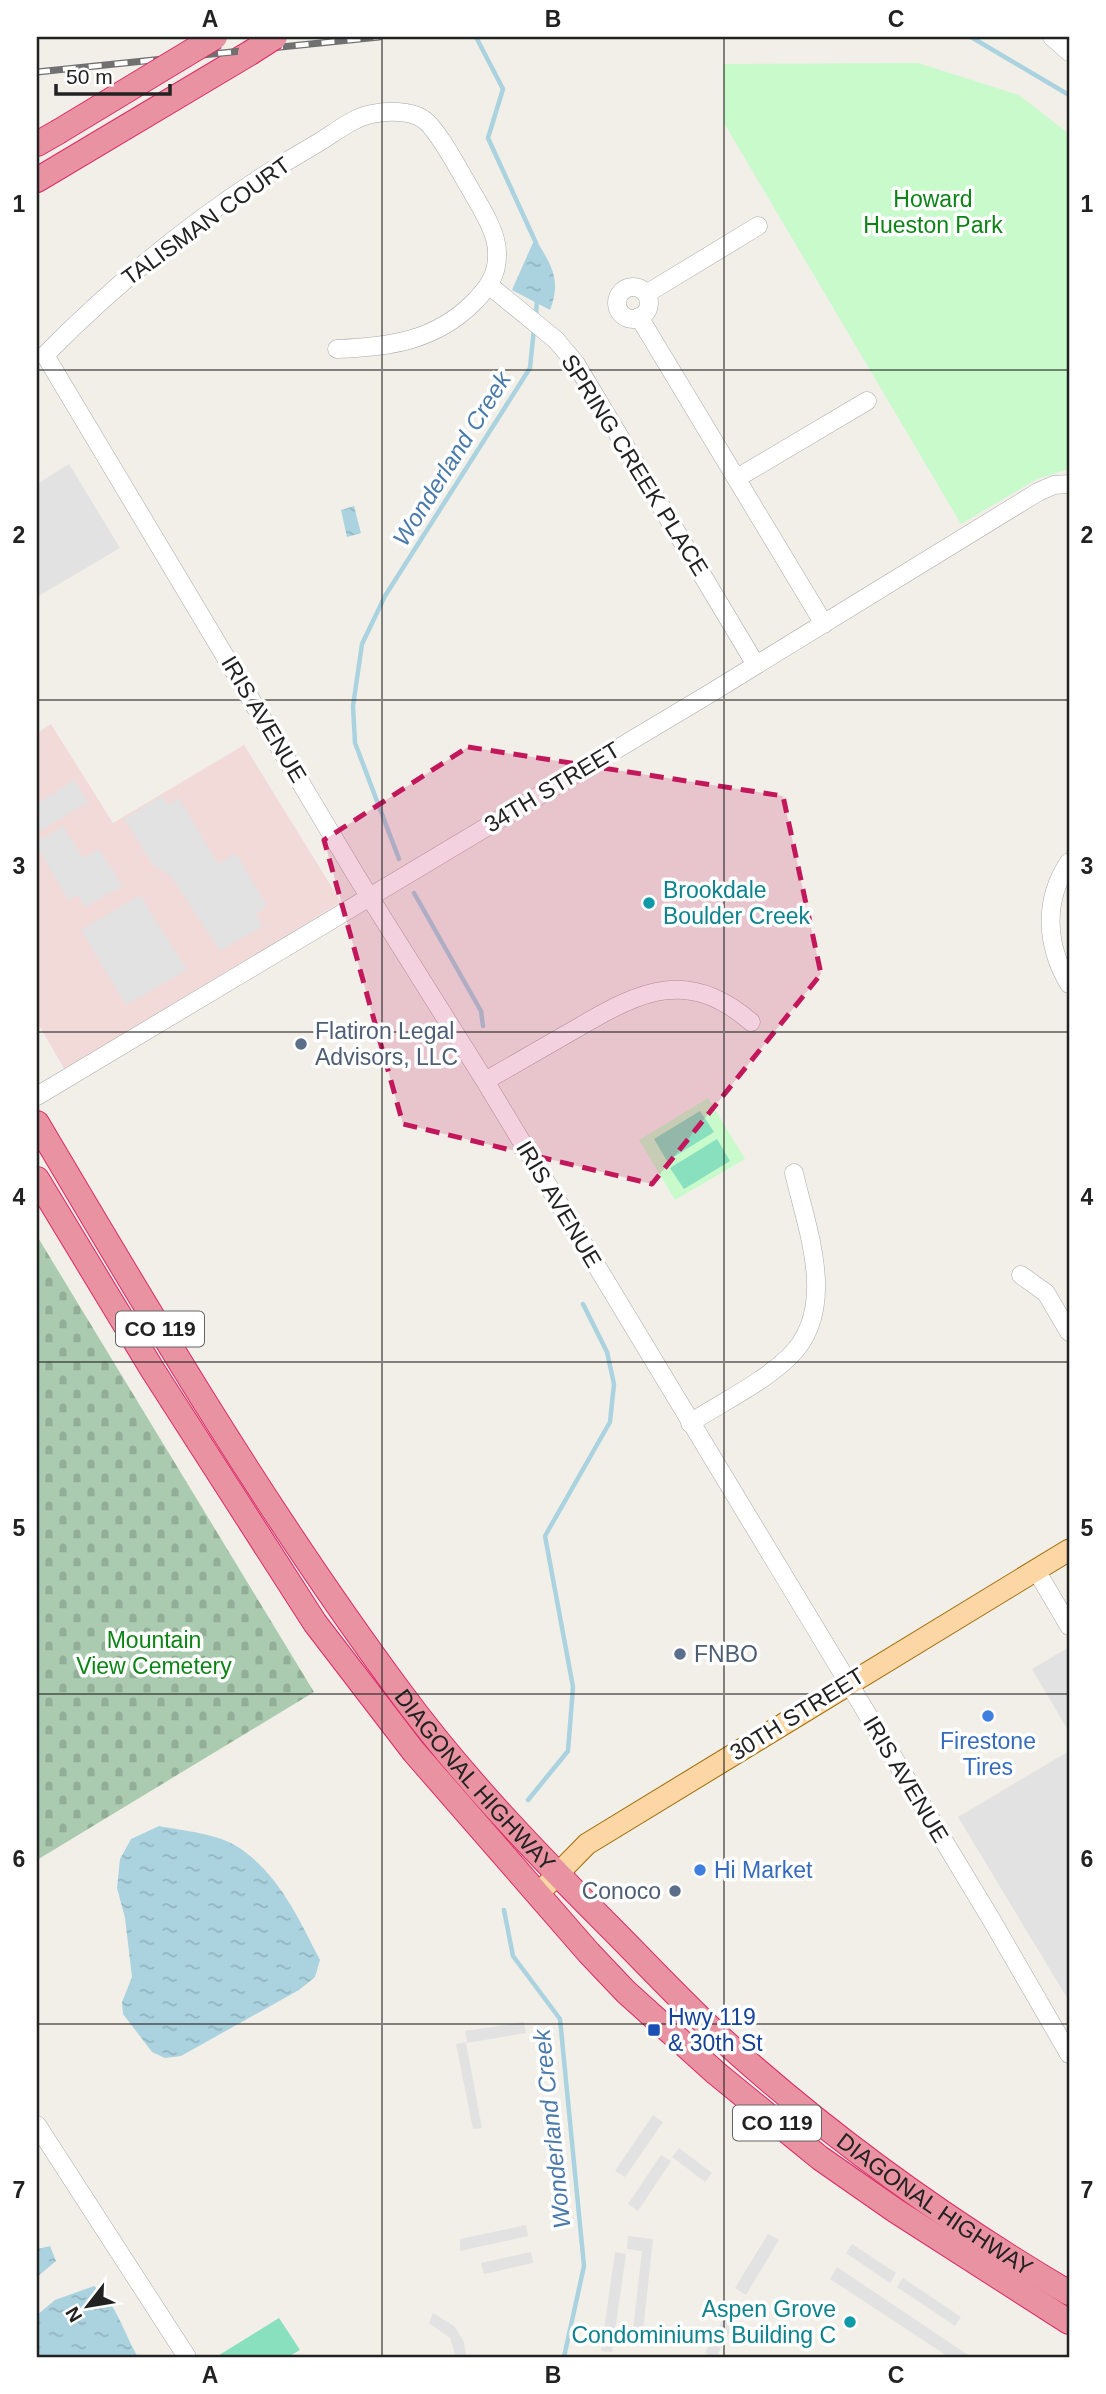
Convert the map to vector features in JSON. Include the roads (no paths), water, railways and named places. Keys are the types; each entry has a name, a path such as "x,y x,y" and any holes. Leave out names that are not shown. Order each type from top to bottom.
{"highway":[{"path":"47,138 215,37"},
{"path":"37,180 275,37"},
{"path":"37,201 89,151"},
{"name":"DIAGONAL HIGHWAY","path":"37,1123 145,1304 288,1533 402,1695 487,1799 555,1874 716,2033 816,2119 911,2191 1069,2293"},
{"name":"DIAGONAL HIGHWAY","path":"37,1179 265,1548 315,1623 414,1752 537,1895 626,1992 765,2114 896,2211 1069,2322"},
{"path":"265,1548 288,1533"}],"main road":[{"name":"30TH STREET","path":"537,1895 587,1844 848,1682 1069,1550"}],"street":[{"path":"1052,37 1069,52"},
{"name":"TALISMAN COURT","path":"45,355 148,258 263,174 369,114 398,112 424,119 452,156 478,203 496,244 495,273 498,291"},
{"path":"646,294 758,226"},
{"path":"633,287 646,294 648,309 639,317 631,318 622,314 618,300 623,291 633,287"},
{"path":"337,349 383,347 428,335 498,291"},
{"name":"SPRING CREEK PLACE","path":"498,291 556,340 576,365 756,665"},
{"path":"639,317 824,624"},
{"name":"IRIS AVENUE","path":"45,355 370,897 848,1682 1069,2054"},
{"path":"737,478 867,401"},
{"name":"34TH STREET","path":"37,1096 824,624 1038,492 1054,485 1069,484"},
{"path":"1069,862 1054,891 1050,914 1050,937 1059,966 1069,984"},
{"path":"485,1082 621,1002 646,992 669,989 709,995 734,1007 751,1022"},
{"path":"690,1423 783,1362 797,1349 812,1319 817,1296 816,1270 794,1173"},
{"path":"1021,1275 1046,1293 1069,1332"},
{"path":"1036,1570 1069,1626"},
{"path":"37,2125 187,2357"}],"water":[{"path":"535,238 550,264 555,281 550,310 512,290"},
{"path":"354,506 361,533 347,537 341,510"},
{"path":"159,1826 200,1833 229,1842 252,1858 265,1870 286,1898 320,1960 315,1977 299,1990 181,2056 165,2058 152,2052 123,2014 122,2002 132,1977 125,1918 117,1888 120,1859 131,1839"},
{"path":"50,2246 56,2261 37,2277 37,2249"},
{"path":"94,2286 109,2301 138,2357 37,2357 37,2315 55,2300"}],"waterway":[{"name":"Wonderland Creek","path":"476,37 503,89 488,138 536,243"},
{"path":"971,37 1069,95"},
{"name":"Wonderland Creek","path":"536,316 537,297"},
{"name":"Wonderland Creek","path":"399,859 355,743 353,706 362,644 385,596 530,368 534,328"},
{"name":"Wonderland Creek","path":"414,893 481,1011 483,1026"},
{"name":"Wonderland Creek","path":"528,1800 568,1751 573,1687 545,1536 610,1422 614,1384 607,1352 583,1304"},
{"name":"Wonderland Creek","path":"504,1910 513,1956 560,2019 584,2266 564,2357"}],"railway":[{"path":"37,72 379,37"}],"place":[{"name":"Brookdale Boulder Creek","path":"649,903"},
{"name":"Flatiron Legal Advisors, LLC","path":"301,1044"},
{"name":"FNBO","path":"680,1654"},
{"name":"Firestone Tires","path":"988,1716"},
{"name":"Hi Market","path":"700,1870"},
{"name":"Conoco","path":"675,1891"},
{"name":"Hwy 119 & 30th St","path":"654,2030"},
{"name":"Aspen Grove Condominiums Building C","path":"850,2322"}],"park label":[{"name":"Howard Hueston Park","path":"933,212"},
{"name":"Mountain View Cemetery","path":"154,1653"}]}
